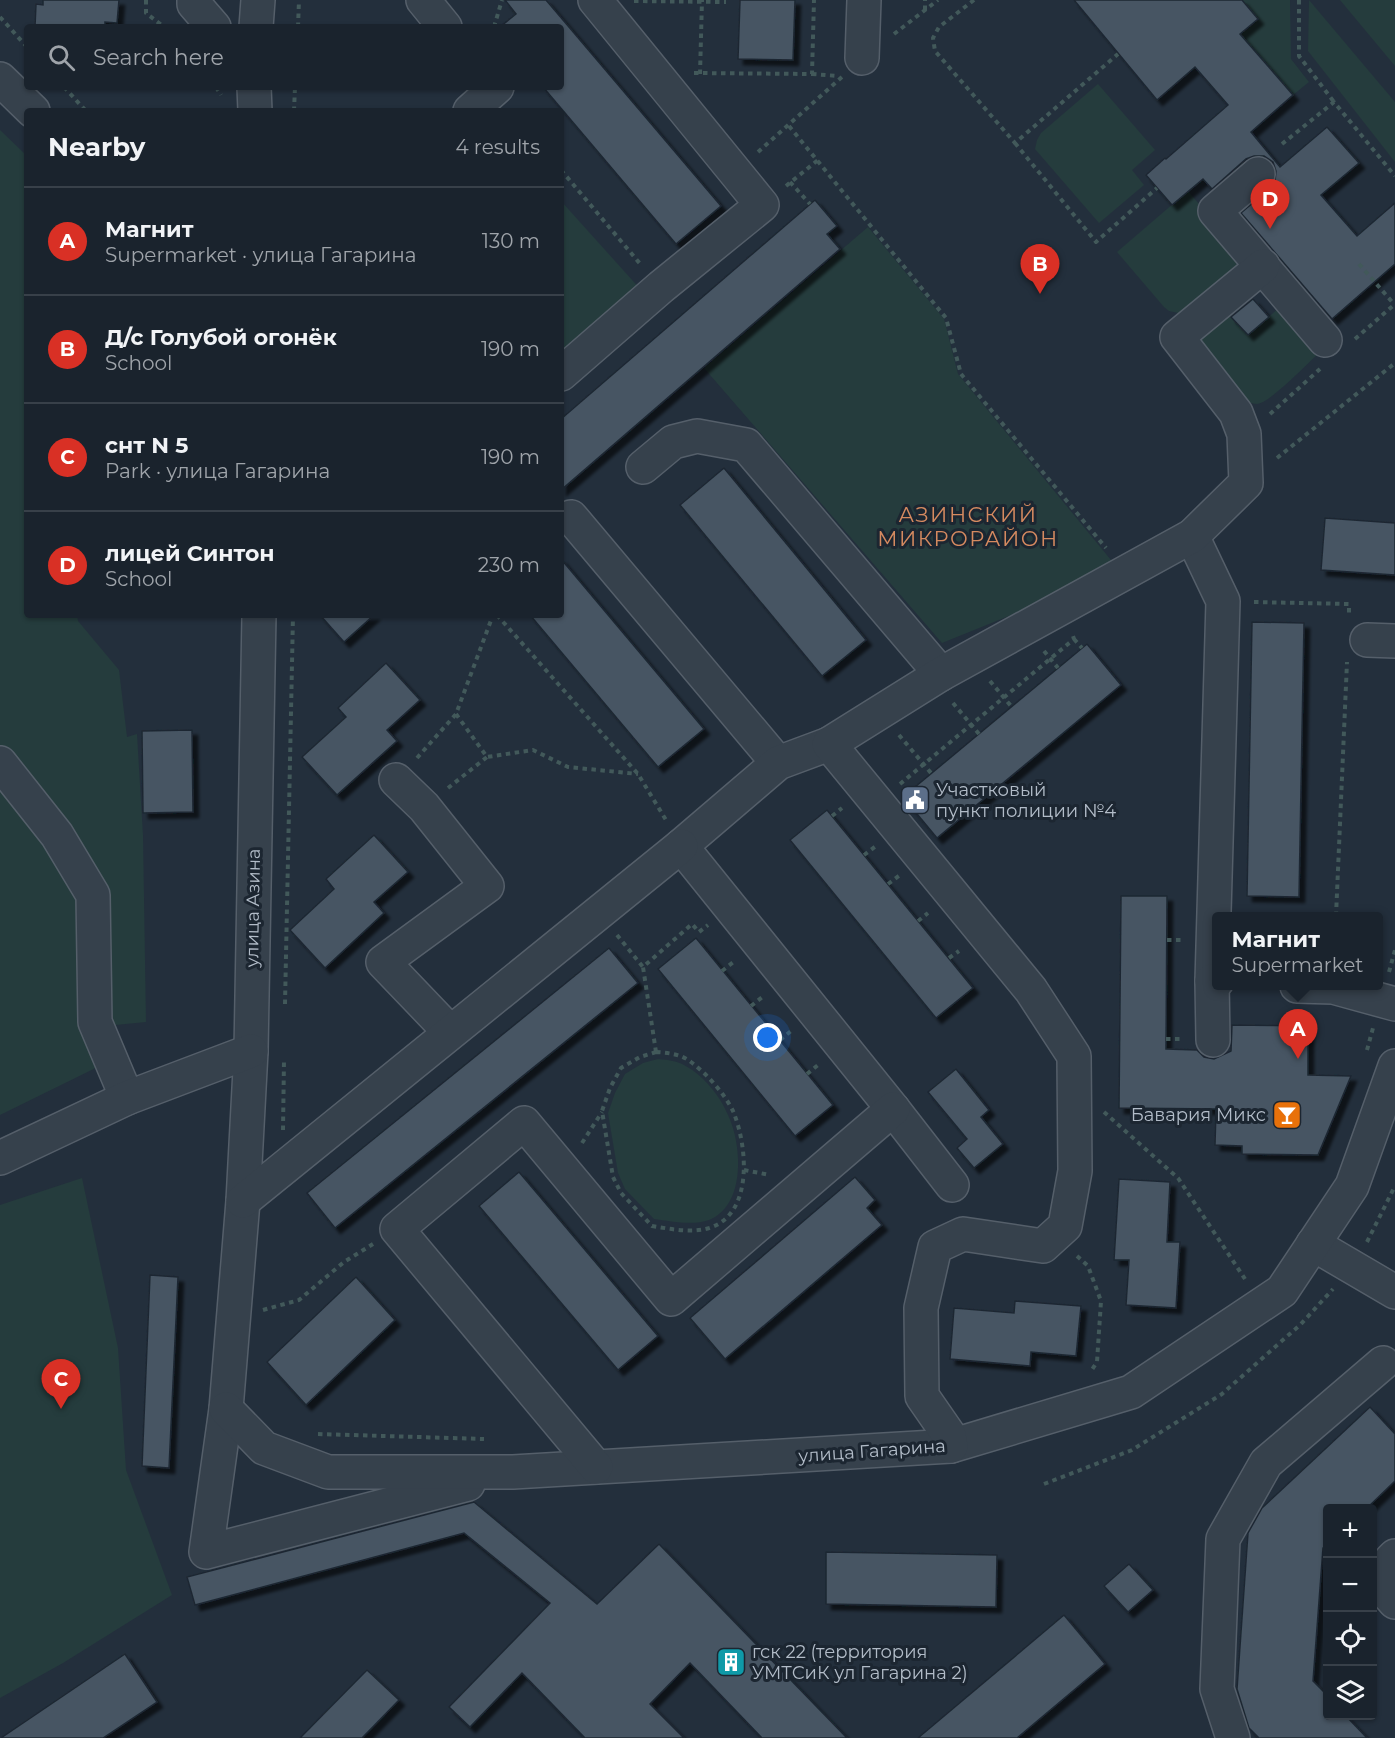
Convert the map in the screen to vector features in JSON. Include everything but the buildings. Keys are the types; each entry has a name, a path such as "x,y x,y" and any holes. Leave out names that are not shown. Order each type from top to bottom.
{"street":[{"path":"194,0 194,4 211,24"},
{"path":"256,24 258,0"},
{"path":"423,0 443,24"},
{"path":"564,371 660,287 762,205 596,0"},
{"path":"852,67 864,0"},
{"path":"0,78 30,108"},
{"path":"254,90 255,108"},
{"path":"473,108 493,90"},
{"path":"1258,174 1215,211 1325,340"},
{"path":"243,1201 681,846 778,763 829,744 937,677 1192,536 1246,483 1244,434 1236,413 1177,337 1263,266"},
{"path":"643,467 673,442 697,436 746,446 937,677"},
{"path":"571,517 778,763"},
{"path":"1192,536 1223,601 1216,912"},
{"name":"улица Азина","path":"259,618 251,1051 243,1201 226,1409 206,1552 513,1472"},
{"path":"829,744 1030,990 1074,1056 1075,1171 1065,1226 1043,1246 963,1234 935,1247 921,1308 922,1396 949,1435 951,1446"},
{"path":"0,763 57,835 93,895 94,1022 128,1098"},
{"path":"396,780 424,807 487,886 383,962 450,1032"},
{"path":"681,846 893,1108 952,1185"},
{"path":"1213,1040 1215,990"},
{"path":"1344,990 1388,1002"},
{"path":"4,1147 251,1051"},
{"name":"улица Гагарина","path":"226,1409 264,1448 328,1472 513,1472 951,1446 1131,1392 1282,1291 1352,1186 1380,1060"},
{"path":"596,1467 397,1229 524,1123 672,1299 893,1108"},
{"path":"1313,1244 1395,1292"},
{"path":"1233,1738 1217,1689 1223,1539 1266,1463 1391,1362"},
{"path":"1395,1556 1380,1586 1395,1602"}],"path":[{"path":"146,0 146,13 160,24"},
{"path":"298,24 299,0"},
{"path":"495,24 502,0"},
{"path":"596,0 726,2"},
{"path":"812,74 814,0"},
{"path":"925,0 925,10"},
{"path":"735,173 852,67 938,0"},
{"path":"974,0 939,27 933,38 935,51 1015,143 1096,242 1157,188"},
{"path":"1299,0 1299,56 1395,176"},
{"path":"0,17 24,43"},
{"path":"1015,143 1118,54"},
{"path":"657,76 700,73 812,74 852,67"},
{"path":"67,90 83,108"},
{"path":"219,90 221,102"},
{"path":"294,108 295,90"},
{"path":"1282,144 1334,102"},
{"path":"789,126 946,318 961,374 1125,572"},
{"path":"762,205 818,160"},
{"path":"564,174 660,287"},
{"path":"790,182 810,204"},
{"path":"1359,264 1395,304"},
{"path":"1246,483 1395,363"},
{"path":"1223,601 1349,604 1364,637 1336,912"},
{"path":"1059,608 1074,639 1082,648"},
{"path":"285,1009 293,618"},
{"path":"396,780 456,714 494,618"},
{"path":"498,618 639,774 681,846"},
{"path":"877,803 1074,639"},
{"path":"937,677 979,734"},
{"path":"880,712 931,773"},
{"path":"456,714 487,757"},
{"path":"424,807 487,757 533,750 568,767 639,774"},
{"path":"643,967 692,924 699,932 730,906"},
{"path":"599,912 643,967 657,1052"},
{"path":"1380,1060 1395,950"},
{"path":"560,1166 578,1148 602,1111 610,1088 621,1068 640,1056 657,1052 674,1054 690,1061 721,1092 733,1111 741,1136 744,1170 741,1194 729,1215 713,1227 694,1230 652,1226 621,1193 613,1177 602,1111"},
{"path":"283,1169 284,1056"},
{"path":"1074,1085 1178,1178 1246,1279"},
{"path":"1044,1484 1132,1450 1222,1394 1301,1324 1354,1267 1395,1186"},
{"path":"257,1311 299,1300 344,1262 397,1229"},
{"path":"1056,1234 1088,1266 1101,1301 1097,1362 1084,1380"},
{"path":"315,1434 494,1439"}],"green space":[{"path":"1242,0 1290,0 1291,59 1309,82 1293,95 1262,60 1197,34 1258,19"},
{"path":"1309,0 1395,102 1395,162 1308,51"},
{"path":"1340,0 1395,0 1395,66"},
{"path":"1098,84 1155,150 1132,170 1144,185 1099,223 1035,149 1041,133"},
{"path":"0,130 24,153 24,618 78,618 119,670 127,737 137,734 143,835 146,1022 105,1026 116,1058 0,1115"},
{"path":"1188,191 1248,262 1183,314 1169,311 1164,307 1117,252"},
{"path":"564,204 642,291 564,362"},
{"path":"868,227 944,319 958,374 1120,571 942,643 704,368"},
{"path":"1280,307 1320,352 1271,397 1253,404 1243,399 1190,337 1224,308 1248,335"},
{"path":"658,1059 681,1064 700,1076 720,1100 732,1125 738,1156 735,1187 730,1201 721,1212 703,1222 689,1223 654,1219 625,1189 618,1173 608,1113 615,1093 625,1074 643,1063"},
{"path":"82,1178 118,1348 126,1470 172,1595 63,1663 0,1698 0,1205"}],"place":[{"name":"лицей Синтон","path":"1270,229"},
{"name":"Д/с Голубой огонёк","path":"1040,294"},
{"name":"Участковый пункт полиции №4","path":"915,800"},
{"name":"Магнит","path":"1298,1059"},
{"name":"Бавария Микс","path":"1287,1115"},
{"name":"снт N 5","path":"61,1409"},
{"name":"гск 22 (территория УМТСиК ул Гагарина 2)","path":"731,1662"}],"district":[{"name":"АЗИНСКИЙ МИКРОРАЙОН","path":"968,526"}]}
